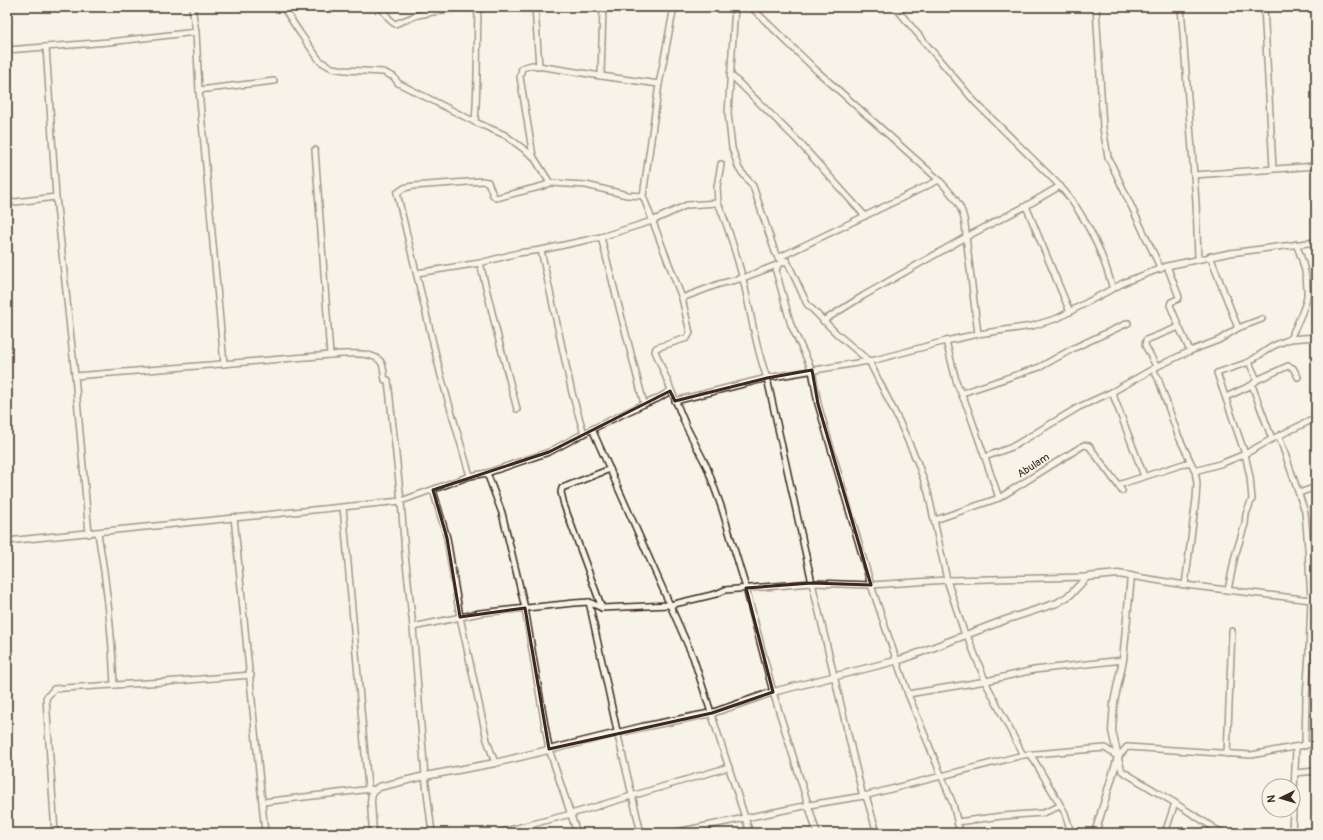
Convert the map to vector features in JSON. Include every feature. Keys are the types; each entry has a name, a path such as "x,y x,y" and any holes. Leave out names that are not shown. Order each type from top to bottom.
{"street":[{"path":"192,7 196,32 199,90 224,364"},
{"path":"283,7 320,61 332,68 383,72 394,78 398,83 475,122 505,135 533,156 550,182"},
{"path":"380,7 392,22 396,24 418,15 458,7"},
{"path":"475,122 477,94 478,7"},
{"path":"535,7 539,67"},
{"path":"601,76 603,7"},
{"path":"674,7 659,84 643,196 682,298 690,333 687,338 656,348 655,351 670,391 707,467 722,509 746,588 774,692 817,833"},
{"path":"734,7 728,113 732,148 739,169 753,186 778,258 787,261 808,304 823,321 869,360 917,461 928,492 947,580 964,632 967,634 986,681 1023,756"},
{"path":"751,7 817,71 954,195 966,222 966,237 978,334"},
{"path":"895,7 975,102 1073,200 1108,269 1113,289"},
{"path":"1096,7 1105,148 1161,269"},
{"path":"1181,7 1194,175 1198,259"},
{"path":"1264,7 1273,168"},
{"path":"7,50 109,42 196,32"},
{"path":"46,47 56,197 75,376 89,534"},
{"path":"533,156 520,77 522,68 532,65 659,84"},
{"path":"730,74 797,140 865,216"},
{"path":"199,90 274,81"},
{"path":"315,150 330,355"},
{"path":"721,164 717,187 718,203 724,217 742,278 760,359 767,378 834,678 864,796 867,799 877,833"},
{"path":"1194,175 1316,166"},
{"path":"470,476 441,376 397,193 404,188 482,180 488,182 496,198 543,186 550,182 586,185 627,195 643,196"},
{"path":"778,258 939,180"},
{"path":"823,321 862,296 1060,186"},
{"path":"7,203 56,197"},
{"path":"417,273 480,263 518,253 542,250 601,237 652,221 686,205 718,203"},
{"path":"1026,206 1070,312"},
{"path":"601,237 644,404"},
{"path":"675,401 767,378 874,360 978,334 1032,326 1058,318 1125,282 1167,266 1210,256 1316,242"},
{"path":"1290,340 1307,296 1306,278 1302,258 1296,244"},
{"path":"542,250 572,393 584,434"},
{"path":"1210,256 1238,328"},
{"path":"682,298 787,261"},
{"path":"480,263 517,409"},
{"path":"778,265 776,271 792,326 812,370 818,404 871,585 908,694 953,804 960,833"},
{"path":"1167,266 1179,298 1171,302 1170,305 1190,351"},
{"path":"985,458 1012,447 1079,407 1112,392 1154,368 1190,351 1219,340 1238,328 1262,319"},
{"path":"962,393 1040,367 1074,348 1128,323"},
{"path":"1179,327 1146,340 1145,345 1178,435 1195,471 1197,483 1196,499 1185,585"},
{"path":"1228,590 1235,556 1245,524 1246,514 1252,499 1250,477 1245,454 1217,373 1249,362 1273,346 1290,340 1316,337"},
{"path":"946,341 957,384 962,393 999,498"},
{"path":"75,376 330,355 365,354 377,359 382,364 385,380 388,380 401,501 432,833"},
{"path":"1249,362 1257,380"},
{"path":"1226,397 1252,385 1257,380 1288,366 1293,368 1298,377"},
{"path":"1252,385 1272,439"},
{"path":"7,541 89,534 401,501 470,476 487,473 549,452 592,429 657,399 670,391"},
{"path":"1112,392 1144,476"},
{"path":"1195,471 1223,463 1245,454 1316,418"},
{"path":"592,429 693,657 750,833"},
{"path":"1279,436 1305,512 1314,599 1306,697 1305,746"},
{"name":"Abulam","path":"935,520 999,498 1084,445 1089,446 1118,485"},
{"path":"1122,491 1118,485 1190,462"},
{"path":"602,608 564,505 561,492 562,488 610,469"},
{"path":"487,473 502,513 525,608 549,749 577,833"},
{"path":"1299,493 1316,487"},
{"path":"433,490 447,538 460,617 487,740 495,763"},
{"path":"344,507 368,788"},
{"path":"234,518 251,675 265,833"},
{"path":"98,533 105,570 112,628 114,685"},
{"path":"413,627 460,617 525,608 589,602 602,608 670,605 716,594 725,590 812,583 871,585 947,580 1087,577 1118,574 1185,585 1314,599"},
{"path":"1131,576 1123,660 1114,702 1112,731 1122,771 1222,833"},
{"path":"263,802 368,788 375,789 426,776 495,763 618,732 712,713 774,692 897,661 967,634 1057,603 1070,595 1087,577"},
{"path":"589,602 641,833"},
{"path":"1227,754 1232,631"},
{"path":"908,694 986,681 1034,670 1123,660"},
{"path":"55,833 46,698 54,689 251,675"},
{"path":"1095,833 1118,757 1127,747 1251,755 1296,748 1316,743"},
{"path":"672,833 809,805 864,796 1023,756 1105,748 1118,757"},
{"path":"1292,833 1296,748"},
{"path":"1031,755 1065,813 1071,833"},
{"path":"498,833 571,814 729,766"},
{"path":"1295,773 1316,771"},
{"path":"373,833 371,802 372,792 375,789"},
{"path":"1165,833 1175,803"},
{"path":"957,822 1002,816 1043,813 1060,806"}],"highlighted area":[{"path":"812,370 818,404 871,585 812,583 746,588 773,692 712,713 549,749 525,608 460,617 447,538 433,490 549,452 670,391 675,401 767,378"}]}
